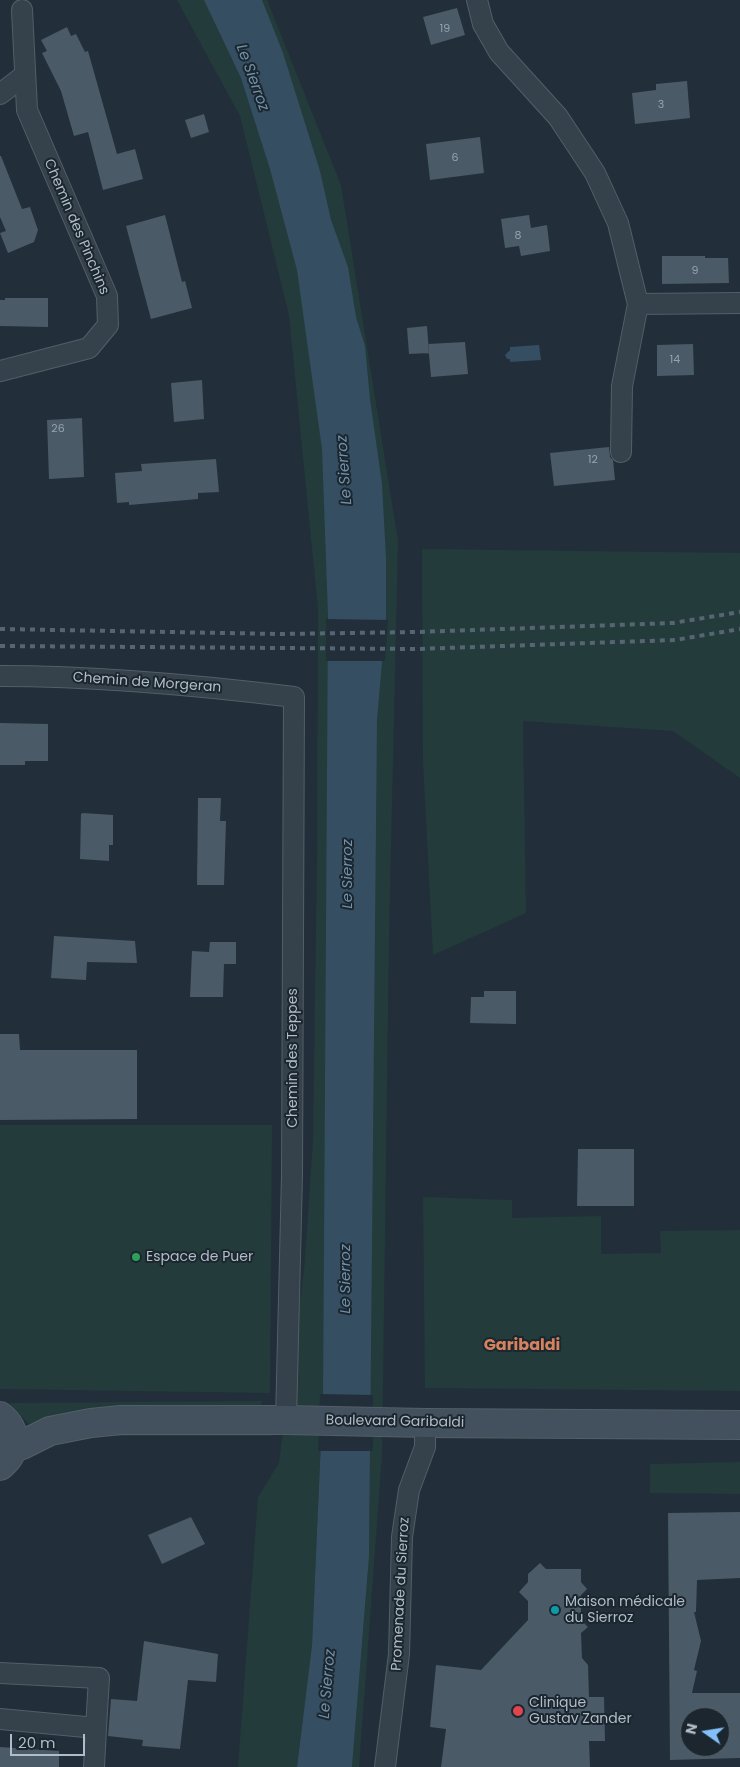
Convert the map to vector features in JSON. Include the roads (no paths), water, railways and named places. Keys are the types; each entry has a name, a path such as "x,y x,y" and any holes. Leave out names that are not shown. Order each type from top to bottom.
{"main road":[{"name":"Boulevard Garibaldi","path":"6,1439 22,1445 50,1431 91,1423 121,1420 740,1425"}],"street":[{"path":"477,0 483,24 499,52 558,117 595,173 618,223 638,304 622,386 621,452"},
{"name":"Chemin des Pinchins","path":"0,371 90,348 108,325 107,296 27,110 22,10"},
{"path":"0,94 25,75"},
{"path":"638,304 740,303"},
{"name":"Chemin de Morgeran","path":"0,676 196,685 294,697"},
{"name":"Chemin des Teppes","path":"291,1420 294,697"},
{"name":"Promenade du Sierroz","path":"385,1767 399,1654 402,1537 410,1490 424,1447 426,1423"},
{"path":"0,1673 99,1678 94,1767"},
{"path":"0,1719 96,1728"}],"water":[{"name":"Le Sierroz","path":"204,0 262,0 283,53 320,171 331,220 348,267 356,317 365,346 370,399 382,484 386,558 386,617 377,720 369,1557 352,1767 297,1767 312,1645 323,1395 328,615 322,449 297,270 270,169 241,78"},
{"path":"539,345 541,360 510,362 510,359 507,359 505,355 510,350 510,347"}],"railway":[{"path":"0,629 281,634 417,632 673,623 740,612"},
{"path":"0,646 417,649 675,640 740,629"}],"place":[{"name":"Espace de Puer","path":"136,1257"},
{"name":"Maison médicale du Sierroz","path":"555,1610"},
{"name":"Clinique Gustav Zander","path":"518,1711"}],"district":[{"name":"Garibaldi","path":"522,1346"}]}
